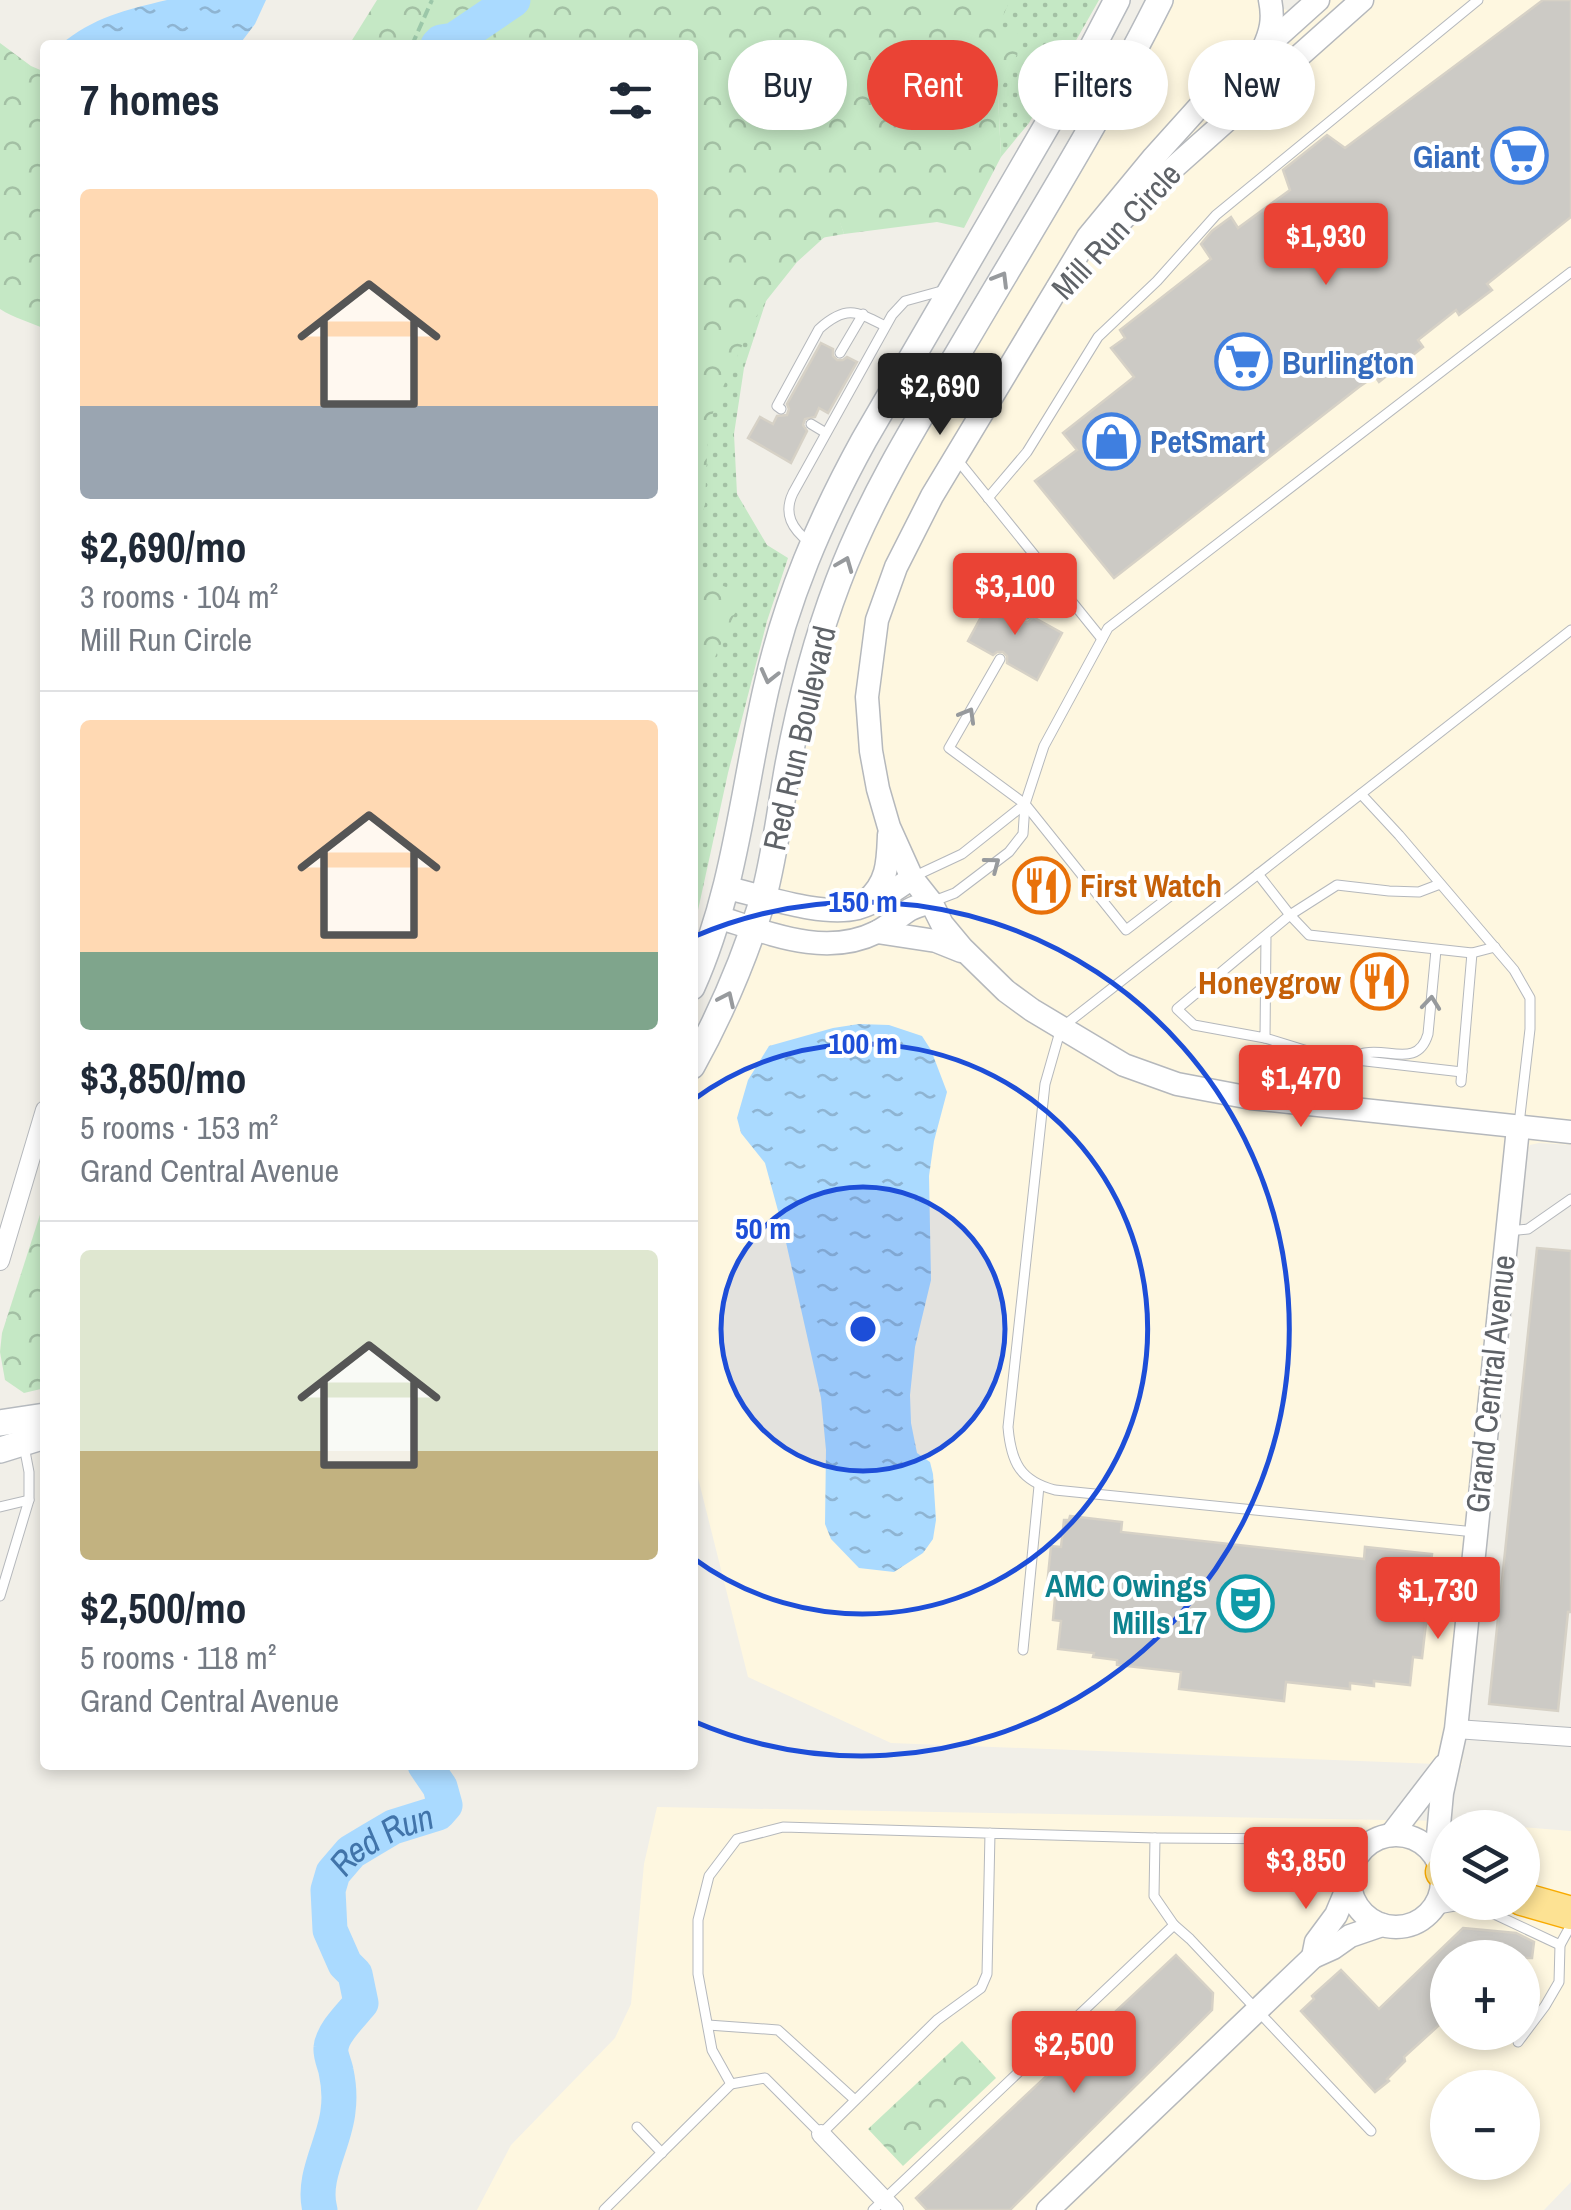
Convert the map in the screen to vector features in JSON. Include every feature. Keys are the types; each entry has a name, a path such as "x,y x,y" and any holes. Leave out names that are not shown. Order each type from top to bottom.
{"highway":[{"path":"1540,1904 1571,1913"}],"main road":[{"name":"Red Run Boulevard","path":"698,971 727,888 765,692 797,578 856,454 1117,0"},
{"name":"Red Run Boulevard","path":"698,1055 738,974 764,896 807,674 858,532 1160,0"},
{"path":"17,1434 40,1419"}],"street":[{"path":"1267,40 1273,20 1270,0"},
{"name":"Mill Run Circle","path":"1273,40 1306,4 1328,32"},
{"name":"Mill Run Circle","path":"1041,313 1101,240 1157,183 1328,32 1347,5"},
{"name":"Mill Run Circle","path":"1188,119 1088,237 906,544 877,620 867,696 870,751 889,827 912,878 942,924 970,956 1006,991 1124,1065 1176,1084 1251,1098 1571,1132"},
{"path":"852,909 870,898 883,880 889,827"},
{"path":"727,888 822,908 852,909 870,904 912,878"},
{"path":"718,918 818,944 861,939 898,920 911,908 931,902"},
{"path":"877,932 936,941 970,956"},
{"path":"0,1260 40,1127"},
{"name":"Grand Central Avenue","path":"1442,1810 1456,1729 1518,1128"},
{"path":"1456,1729 1571,1737"},
{"name":"Grand Central Avenue","path":"1313,1957 1316,1942 1336,1915 1350,1884 1358,1854 1368,1843 1391,1835 1449,1759"},
{"path":"1391,1835 1413,1837 1430,1851"},
{"path":"1350,1884 1353,1899 1362,1912 1382,1925"},
{"name":"Grand Central Avenue","path":"1048,2210 1313,1957 1350,1936 1382,1925 1405,1926 1430,1912"},
{"path":"820,2134 883,2206"}],"lane":[{"path":"988,498 1027,452 1098,337 1216,215 1478,0"},
{"path":"931,902 955,893 1009,852 1023,834 1025,804 1044,746 1108,628 1571,272"},
{"path":"812,544 790,522 787,506 826,433 892,315 905,301 953,288"},
{"path":"782,408 777,406 819,329 840,314 858,312 885,326"},
{"path":"840,353 862,314"},
{"path":"810,424 826,433"},
{"path":"955,456 1102,638"},
{"path":"1026,614 1047,571"},
{"path":"1475,1532 1055,1490 1039,1486 1019,1470 1009,1445 1008,1427 1046,1084 1061,1028 1571,630"},
{"path":"1000,660 949,748 1025,804 1126,930 1170,897"},
{"path":"1361,794 1514,970 1530,998 1518,1128"},
{"path":"912,878 962,854 1025,804"},
{"path":"1258,874 1309,935 1472,953 1495,948"},
{"path":"1440,884 1419,892 1338,885 1290,915 1176,1008 1194,1025 1265,1038 1314,1054 1462,1077 1472,953"},
{"path":"1265,1038 1266,935"},
{"path":"1347,1060 1366,1052 1403,1056 1425,1044 1436,950"},
{"path":"1506,1231 1528,1229 1571,1199"},
{"path":"0,1596 28,1500 30,1472 17,1434"},
{"path":"1022,1650 1039,1486"},
{"path":"0,1507 28,1500"},
{"path":"731,2084 712,2050 698,1974 698,1920 709,1876 737,1839 783,1827 1308,1839"},
{"path":"604,2210 731,2084 765,2078 820,2134 937,2020 981,1988 987,1974 990,1833"},
{"path":"1155,1838 1154,1896 1174,1924 1371,2131"},
{"path":"1507,1920 1560,1945"},
{"path":"883,2206 1174,1924"},
{"path":"1540,2013 1559,1982 1560,1945 1571,1924"},
{"path":"708,2025 778,2030 855,2100"},
{"path":"636,2126 662,2152"}],"path":[{"path":"414,40 432,0"}],"shaded area":[{"path":"1170,0 1263,0 1289,11 1299,0 1571,0 1571,1145 1530,1145 1523,1165 1462,1765 891,1743 748,1677 698,1478 698,1070 718,1035 823,649 880,506 1095,130 1168,130 1168,40 1147,40"},
{"path":"657,1807 1430,1821 1430,1920 1540,1920 1540,1829 1571,1831 1571,2182 1544,2210 477,2210 511,2145 615,2038 631,2004 644,1864"}],"green space":[{"path":"377,0 1010,0 997,30 1011,28 1024,39 1018,40 1018,52 998,96 1001,157 964,228 937,222 844,234 840,223 797,262 753,322 717,400 708,429 705,504 698,536 698,40 352,40"},
{"path":"835,0 1099,0 1076,40 1018,40 1018,130 1023,130 1001,157 998,40 867,40 867,130 920,130 824,172 844,234 821,238 798,254 769,292 744,368 734,434 737,494 767,545 788,558 767,621 728,773 698,910 698,295 775,130 847,130 847,40 816,40"},
{"path":"0,43 40,70 40,327 0,309"},
{"path":"698,578 744,593 698,695"},
{"path":"40,1215 40,1389 24,1393 5,1380 0,1352 2,1333"},
{"path":"962,2041 996,2078 903,2166 868,2129"}],"water":[{"path":"167,0 266,0 243,40 66,40 124,11"},
{"path":"859,1024 889,1025 922,1036 947,1092 929,1176 931,1280 915,1347 910,1395 917,1453 930,1462 933,1474 936,1520 933,1539 923,1553 894,1572 859,1568 831,1539 825,1524 826,1450 821,1398 765,1163 741,1133 737,1118 748,1080 769,1046"}],"building":[{"path":"1543,0 1571,0 1571,217 1487,284 1492,290 1459,315 1456,310 1418,340 1423,347 1379,382 1375,376 1359,387 1114,578 1035,481 1077,450 1063,433 1134,377 1111,348 1125,338 1120,330 1211,259 1201,244 1212,231 1231,217 1238,228 1290,190 1283,170 1327,135 1345,148"},
{"path":"821,343 833,349 837,360 847,357 857,362 828,413 819,408 815,417 805,419 807,431 791,463 748,438 760,417 773,424 777,416 787,415 787,404"},
{"path":"993,595 1019,610 1022,621 1033,617 1062,633 1037,680 1007,663 1003,652 993,655 968,641"},
{"path":"1537,1248 1571,1251 1571,1612 1558,1711 1489,1704"},
{"name":"AMC Owings Mills 17","path":"1070,1516 1122,1522 1121,1532 1364,1559 1365,1547 1432,1554 1428,1584 1439,1585 1435,1624 1426,1623 1422,1658 1413,1657 1410,1685 1374,1681 1374,1686 1350,1683 1350,1689 1286,1682 1284,1701 1179,1689 1181,1672 1117,1665 1117,1660 1093,1657 1094,1653 1058,1649 1061,1621 1053,1620 1056,1586 1047,1586 1051,1546 1061,1547 1064,1520"},
{"path":"1463,1928 1516,1933 1530,1940 1451,1940"},
{"path":"1176,1955 1213,1993 1212,2010 1010,2210 927,2210 916,2198"},
{"path":"1430,1960 1430,2033 1375,2092 1301,2011 1341,1970 1379,2009"}],"waterway":[{"name":"Red Run","path":"454,40 513,0"},
{"name":"Red Run","path":"320,2210 321,2173 339,2101 332,2042 361,2003 355,1974 345,1964 330,1930 328,1890 333,1873 351,1852 393,1827 438,1813 445,1805 440,1787 428,1770"}],"place":[{"name":"Giant","path":"1519,156"},
{"name":"Burlington","path":"1243,362"},
{"name":"PetSmart","path":"1111,441"},
{"name":"First Watch","path":"1041,885"},
{"name":"Honeygrow","path":"1380,982"},
{"name":"AMC Owings Mills 17","path":"1246,1603"}]}
